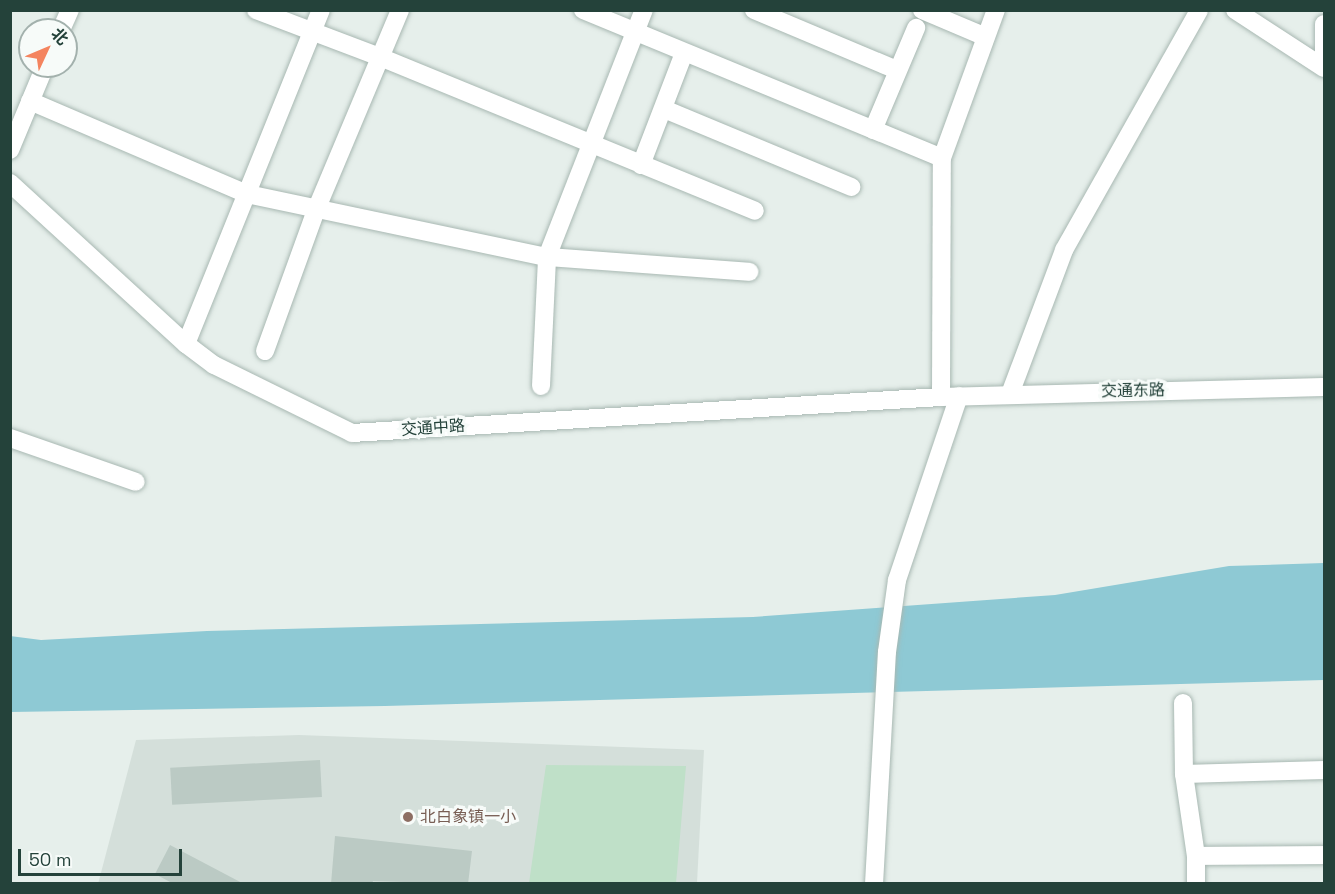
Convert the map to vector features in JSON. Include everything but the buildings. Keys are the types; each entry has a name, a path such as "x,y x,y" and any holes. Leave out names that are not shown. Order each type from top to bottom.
{"street":[{"path":"256,10 380,57 755,212"},
{"path":"186,344 321,10"},
{"path":"265,351 316,210 400,10"},
{"path":"583,10 942,158"},
{"path":"541,386 547,257 644,10"},
{"path":"754,10 897,70"},
{"path":"922,10 986,37"},
{"path":"874,884 887,652 896,588 950,397 942,158 996,10"},
{"path":"1010,394 1064,250 1199,10"},
{"path":"1235,10 1324,66"},
{"path":"1324,24 1324,66"},
{"path":"873,129 916,28"},
{"path":"641,165 684,53"},
{"path":"10,150 40,78"},
{"path":"30,101 247,194 547,257 749,272"},
{"path":"664,109 851,187"},
{"name":"交通中路","path":"10,183 186,344 214,365 352,434 950,397"},
{"name":"交通东路","path":"950,397 1324,387"},
{"path":"10,438 136,482"},
{"path":"1183,703 1184,774 1196,856 1196,884"},
{"path":"1184,774 1324,770"},
{"path":"1196,856 1324,855"}],"shaded area":[{"name":"北白象镇一小","path":"299,735 704,750 697,883 98,884 136,740"}],"green space":[{"path":"546,765 686,766 676,883 529,883"}],"water":[{"path":"1324,563 1324,680 385,706 11,712 10,636 41,640 207,631 753,617 1055,595 1229,566"}],"place":[{"name":"北白象镇一小","path":"408,817"}]}
